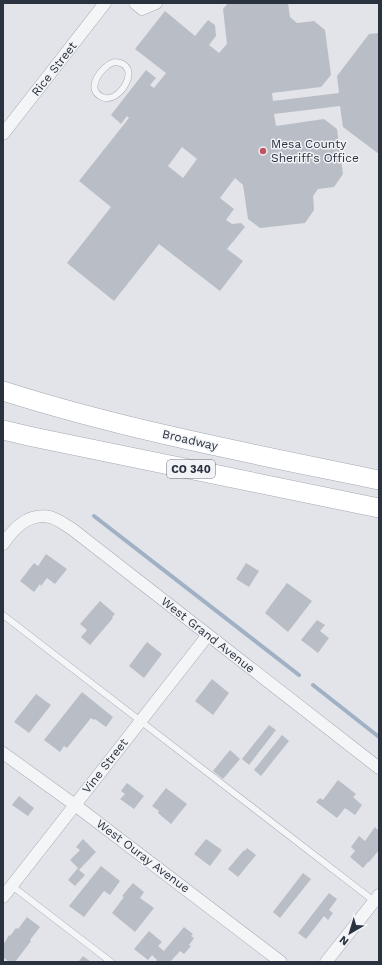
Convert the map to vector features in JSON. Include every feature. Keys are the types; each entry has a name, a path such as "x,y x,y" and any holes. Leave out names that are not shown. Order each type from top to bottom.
{"main road":[{"name":"Broadway","path":"3,391 58,408 167,435 379,480"},
{"name":"CO 340","path":"3,430 379,508"}],"street":[{"name":"Rice Street","path":"3,134 105,3"},
{"path":"135,3 142,9 156,3"},
{"name":"West Grand Avenue","path":"3,544 9,535 20,524 32,518 40,516 51,517 61,522 379,768"},
{"name":"Vine Street","path":"3,897 208,635"},
{"name":"West Ouray Avenue","path":"3,753 75,804 281,962"},
{"path":"326,962 377,898"}],"lane":[{"path":"119,62 124,64 127,68 129,78 114,97 109,99 104,98 96,92 94,88 97,78 109,64 119,62"},
{"path":"3,615 140,721 377,898"},
{"path":"12,886 111,962"}],"building":[{"name":"Mesa County Sheriff's Office","path":"228,3 288,3 290,17 297,23 314,21 325,30 331,75 321,87 272,93 273,101 339,93 337,76 369,34 379,33 379,154 343,127 340,106 274,114 276,126 324,119 337,129 343,174 334,187 318,189 313,196 314,210 305,223 260,228 248,219 243,185 235,178 220,198 234,209 226,220 232,224 241,223 245,227 227,249 243,261 220,291 159,244 114,301 67,263 111,207 79,181 129,118 127,116 121,124 111,115 146,70 156,78 150,85 154,88 166,73 135,49 165,11 195,36 208,20 215,25 216,36 209,45 219,53 227,44 223,9","holes":["182,147 197,159 183,178 168,166"]},
{"path":"46,554 67,569 55,584 47,578 34,592 20,581 34,563 38,566"},
{"path":"246,563 259,571 249,587 236,579"},
{"path":"287,583 312,601 288,632 265,613"},
{"path":"100,601 115,614 90,645 81,637 87,630 80,624"},
{"path":"317,620 325,625 320,631 329,638 318,653 301,640"},
{"path":"147,642 162,654 144,678 129,666"},
{"path":"212,679 229,693 213,715 195,701"},
{"path":"82,692 113,717 106,727 95,719 94,720 91,718 67,748 64,746 60,752 44,740"},
{"path":"36,694 51,705 29,733 14,722"},
{"path":"269,725 276,730 249,765 242,759"},
{"path":"282,735 289,741 261,776 254,770"},
{"path":"230,750 240,759 223,779 213,771"},
{"path":"338,780 356,794 353,797 362,805 355,815 345,808 337,818 316,802 320,798 323,800"},
{"path":"127,783 144,796 134,809 120,799 125,794 121,791"},
{"path":"166,788 187,804 171,824 152,806"},
{"path":"19,796 34,808 28,816 12,805"},
{"path":"375,827 379,831 379,850 363,868 350,857 355,851 351,847 359,836 365,841"},
{"path":"83,839 96,852 79,870 85,875 75,886 68,880 78,868 70,860 80,850 76,847"},
{"path":"206,839 222,850 210,866 194,854"},
{"path":"247,848 256,855 238,877 228,869"},
{"path":"101,866 120,881 110,895 104,891 84,917 69,906"},
{"path":"303,873 311,879 280,918 273,912"},
{"path":"133,883 144,892 140,898 154,908 135,932 112,913 124,897 122,896"},
{"path":"329,893 337,899 329,910 333,913 328,920 324,916 306,939 298,933"},
{"path":"27,917 40,927 15,962 9,962 3,957 3,945 9,935 10,936 16,928 18,929"},
{"path":"184,927 193,934 191,936 194,938 189,945 191,946 184,954 180,951 170,962 155,962 157,960 152,955 148,960 134,949 149,931 162,942 158,946 164,951"},
{"path":"83,956 91,962 79,961"}],"waterway":[{"path":"94,516 299,675"},
{"path":"313,685 379,737"}],"place":[{"name":"Mesa County Sheriff's Office","path":"263,151"}]}
